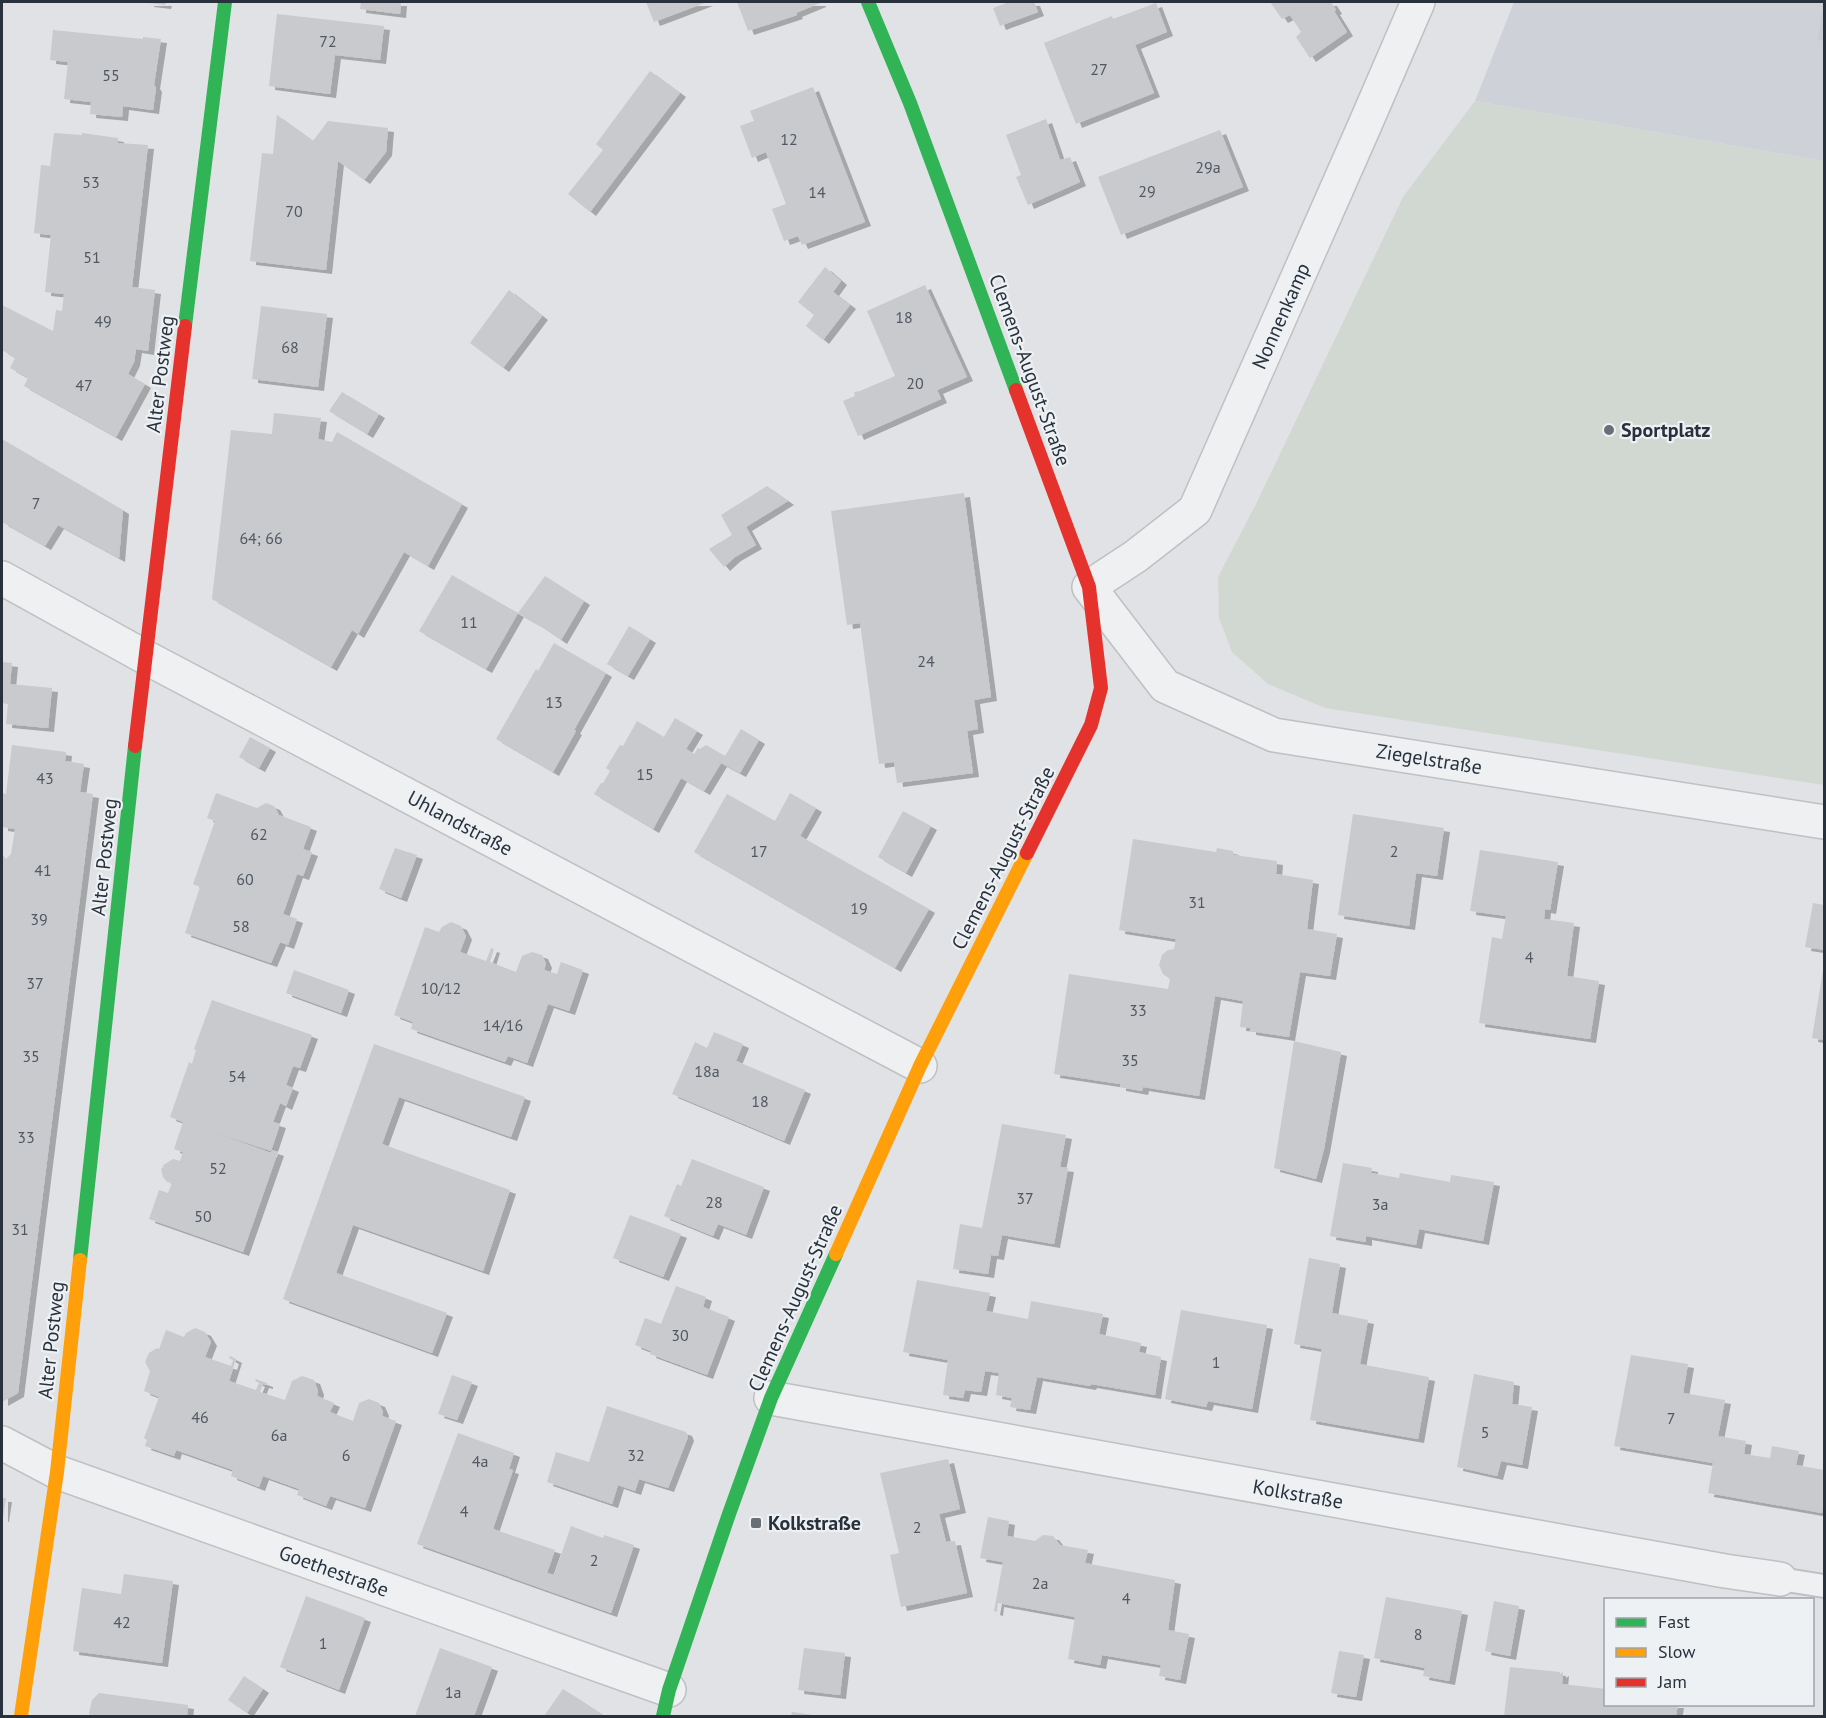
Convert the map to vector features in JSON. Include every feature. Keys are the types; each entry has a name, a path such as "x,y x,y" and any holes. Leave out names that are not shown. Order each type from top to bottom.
{"street":[{"name":"Alter Postweg","path":"21,1716 57,1472 145,657 225,2"},
{"name":"Clemens-August-Straße","path":"666,1703 729,1514 771,1398 920,1066 1091,724 1101,688 1089,587 910,103 868,2"},
{"name":"Nonnenkamp","path":"1089,587 1136,556 1195,510 1418,2"},
{"name":"Uhlandstraße","path":"2,578 145,657 920,1066"},
{"name":"Ziegelstraße","path":"1089,587 1165,686 1274,735 1824,822"},
{"name":"Kolkstraße","path":"771,1398 1725,1571 1780,1579"},
{"name":"Goethestraße","path":"2,1443 57,1472 666,1703"}],"lane":[{"name":"Kolkstraße","path":"1780,1579 1824,1586"}],"shaded area":[{"path":"1514,2 1824,2 1824,161 1475,101"},
{"path":"1475,101 1824,161 1824,785 1325,708 1268,684 1232,652 1219,618 1218,577 1255,506 1403,197"}],"building":[{"path":"148,2 166,2 165,5"},
{"path":"361,2 401,2 400,14 360,9"},
{"path":"646,2 707,2 654,22"},
{"path":"737,2 820,3 796,13 797,15 748,31"},
{"path":"1009,2 1034,2 1038,12 1000,26 993,8"},
{"path":"1270,2 1331,2 1347,32 1310,58 1296,37 1301,32 1290,15 1282,19"},
{"path":"1156,3 1167,32 1135,45 1154,93 1076,124 1044,43 1112,16 1113,19"},
{"path":"1824,6 1824,41 1818,40"},
{"path":"277,14 384,26 380,60 335,55 330,94 269,86"},
{"path":"53,30 161,39 154,85 156,88 153,110 123,106 122,117 90,114 91,102 64,99 68,62 50,60"},
{"path":"650,71 680,93 590,212 568,194 603,150 596,144"},
{"path":"813,87 865,222 802,245 798,236 784,241 772,209 786,204 766,152 752,158 740,126 754,121 750,111"},
{"path":"277,115 313,141 328,121 388,128 386,152 364,180 338,161 326,270 250,261 262,153 273,154"},
{"path":"1046,119 1060,160 1070,157 1080,182 1028,205 1016,177 1021,175 1006,135"},
{"path":"1220,130 1243,187 1121,235 1098,177"},
{"path":"54,133 82,135 82,133 118,138 118,143 148,145 132,287 155,290 148,351 136,349 134,362 128,374 145,384 116,437 24,386 28,378 10,368 15,358 2,350 2,305 53,331 56,310 62,311 64,294 45,292 51,235 34,233 41,165 50,166"},
{"path":"825,267 841,281 833,292 850,305 823,340 806,326 814,315 798,302"},
{"path":"925,285 967,377 937,390 941,399 858,436 843,401 855,396 854,392 895,376 867,311"},
{"path":"509,290 542,316 503,368 470,343"},
{"path":"261,306 327,314 318,387 252,379"},
{"path":"342,392 379,414 367,434 329,411"},
{"path":"274,413 321,418 318,439 332,442 337,432 462,504 428,566 404,552 358,634 352,630 331,667 212,599 231,430 272,434"},
{"path":"2,439 123,510 119,558 58,525 45,546 2,522"},
{"path":"767,486 788,501 746,527 756,545 735,557 724,567 709,549 732,535 721,515"},
{"path":"964,493 991,697 974,700 978,729 967,731 973,773 897,783 894,762 879,764 860,623 847,625 831,511"},
{"path":"452,575 518,613 486,669 419,631"},
{"path":"545,576 584,601 561,640 518,613"},
{"path":"629,626 650,639 628,676 607,664"},
{"path":"554,643 606,673 553,772 496,739 536,669 538,671"},
{"path":"2,662 12,663 10,684 52,688 48,728 6,724 8,704 2,703"},
{"path":"675,718 697,731 686,749 694,754 698,748 706,745 725,756 741,729 759,740 740,773 721,763 704,791 681,778 653,829 594,794 610,771 606,768 620,745 623,746 637,721 664,737"},
{"path":"250,737 270,748 259,768 239,757"},
{"path":"12,745 66,752 65,761 84,764 80,792 93,794 18,1393 2,1402 2,854 6,859 11,854 15,829 2,827 2,793 6,794"},
{"path":"216,793 257,808 266,803 274,806 279,815 311,827 303,849 312,852 303,876 297,874 283,914 297,919 288,945 280,942 271,963 185,933 200,887 193,884 215,821 207,818"},
{"path":"790,793 816,808 800,836 929,909 895,968 694,852 727,794 775,821"},
{"path":"903,811 931,826 906,873 878,857"},
{"path":"1353,814 1444,828 1437,876 1416,873 1409,926 1338,915"},
{"path":"1133,839 1216,852 1217,848 1233,851 1234,855 1277,861 1276,874 1313,880 1307,929 1337,934 1330,976 1300,972 1289,1037 1250,1031 1250,1028 1240,1027 1243,1001 1215,996 1199,1096 1143,1087 1142,1091 1120,1087 1120,1084 1054,1074 1069,974 1168,989 1170,979 1163,974 1159,965 1162,955 1174,949 1176,939 1119,930"},
{"path":"395,848 417,855 401,898 379,889"},
{"path":"1480,850 1558,862 1550,910 1545,909 1544,919 1574,923 1567,976 1599,981 1590,1039 1479,1023 1492,937 1502,939 1506,916 1470,911"},
{"path":"1813,903 1824,905 1824,950 1805,947"},
{"path":"451,922 461,926 466,936 460,952 486,961 491,948 494,949 490,962 516,972 522,956 532,952 542,955 546,964 544,970 557,974 561,962 583,970 569,1011 548,1004 527,1063 508,1056 505,1062 411,1029 413,1022 394,1015 425,927 439,932 442,927"},
{"path":"294,970 349,990 341,1013 286,993"},
{"path":"1824,970 1824,1040 1812,1038"},
{"path":"212,1000 312,1035 300,1068 293,1066 286,1085 293,1088 286,1106 280,1103 273,1122 280,1124 271,1151 207,1130 271,1153 272,1150 278,1152 243,1252 149,1219 159,1190 168,1193 172,1183 167,1182 163,1177 161,1169 164,1166 162,1166 173,1159 180,1161 183,1152 174,1149 183,1122 170,1117 189,1062 192,1064 196,1050 194,1049"},
{"path":"714,1032 743,1044 736,1061 805,1090 784,1141 672,1094 695,1042 707,1048"},
{"path":"1294,1041 1341,1052 1324,1149 1316,1179 1274,1168"},
{"path":"374,1044 525,1097 511,1137 399,1097 382,1144 510,1190 483,1271 353,1225 336,1273 447,1313 432,1353 283,1299"},
{"path":"1002,1124 1066,1135 1060,1167 1068,1168 1054,1244 1002,1235 998,1256 991,1255 988,1274 953,1269 960,1224 982,1228"},
{"path":"692,1159 764,1187 746,1235 718,1224 713,1236 664,1216 677,1184 681,1186"},
{"path":"1343,1163 1372,1168 1371,1173 1399,1178 1400,1173 1450,1182 1451,1175 1494,1182 1483,1241 1419,1229 1416,1245 1366,1236 1366,1242 1330,1236"},
{"path":"630,1215 681,1234 663,1277 613,1258"},
{"path":"1309,1258 1340,1264 1332,1313 1368,1320 1360,1364 1429,1377 1418,1439 1310,1420 1322,1349 1294,1344"},
{"path":"917,1280 990,1293 986,1311 1028,1319 1031,1301 1103,1314 1099,1334 1141,1343 1139,1352 1161,1357 1155,1395 1037,1377 1030,1410 1010,1407 1012,1398 996,1395 999,1373 985,1371 981,1392 965,1390 963,1398 943,1395 948,1360 903,1352"},
{"path":"676,1286 706,1297 703,1307 729,1317 707,1375 650,1354 651,1351 635,1345 645,1318 661,1324"},
{"path":"1181,1310 1267,1325 1252,1409 1208,1401 1206,1407 1165,1399"},
{"path":"195,1328 205,1332 211,1342 205,1357 231,1366 233,1360 229,1358 230,1356 236,1359 229,1381 256,1390 259,1383 255,1381 256,1379 267,1383 267,1385 263,1384 260,1392 285,1400 292,1381 302,1376 314,1380 318,1391 317,1396 334,1403 330,1412 353,1421 359,1403 369,1399 379,1403 383,1412 382,1416 396,1421 365,1508 330,1496 326,1506 297,1495 299,1489 263,1476 259,1487 231,1476 233,1470 176,1450 174,1456 145,1446 147,1440 144,1438 159,1397 144,1391 150,1371 145,1362 149,1353 159,1349 166,1330 184,1337 186,1333"},
{"path":"1631,1355 1688,1364 1683,1393 1725,1400 1718,1436 1746,1441 1744,1454 1770,1458 1772,1446 1799,1451 1796,1465 1824,1470 1822,1513 1708,1493 1713,1463 1614,1446"},
{"path":"1474,1374 1514,1382 1512,1404 1532,1407 1522,1465 1501,1461 1497,1476 1457,1467"},
{"path":"452,1375 472,1382 457,1420 438,1414"},
{"path":"607,1406 686,1432 688,1437 668,1488 639,1479 635,1491 618,1485 612,1504 547,1482 556,1452 589,1462"},
{"path":"458,1433 514,1453 509,1469 513,1470 493,1529 555,1550 547,1573 554,1575 571,1526 603,1538 604,1535 634,1545 611,1613 417,1544"},
{"path":"948,1459 960,1509 939,1514 946,1542 955,1541 967,1593 901,1607 890,1555 899,1553 880,1473"},
{"path":"2,1498 6,1498 3,1518 2,1518"},
{"path":"988,1517 1009,1521 1007,1536 1035,1541 1043,1535 1053,1536 1060,1545 1088,1550 1085,1563 1175,1580 1168,1630 1189,1634 1180,1680 1159,1676 1161,1665 1102,1655 1100,1665 1068,1659 1075,1617 998,1603 997,1612 994,1611 1003,1562 980,1558"},
{"path":"124,1574 173,1581 162,1663 73,1651 82,1588 121,1594"},
{"path":"306,1596 365,1618 339,1690 280,1667"},
{"path":"1386,1597 1462,1611 1449,1681 1423,1676 1425,1668 1374,1658"},
{"path":"1494,1601 1519,1606 1510,1656 1485,1651"},
{"path":"440,1648 492,1667 474,1716 415,1716"},
{"path":"804,1648 845,1653 840,1695 798,1690"},
{"path":"1339,1651 1364,1655 1356,1697 1331,1693"},
{"path":"1510,1667 1560,1672 1560,1674 1563,1672 1562,1684 1604,1689 1604,1706 1678,1706 1676,1716 1504,1716"},
{"path":"244,1676 263,1689 247,1713 228,1700"},
{"path":"563,1689 605,1716 544,1716"},
{"path":"99,1693 188,1705 187,1716 90,1716 92,1700"},
{"path":"792,1712 813,1715 813,1716 791,1716"}],"traffic: fast":[{"path":"185,326 225,2"},
{"path":"868,2 910,103 1016,390"},
{"path":"80,1260 135,746"},
{"path":"663,1716 669,1690 771,1398 836,1254"}],"traffic: slow":[{"path":"836,1254 920,1066 1027,853"},
{"path":"21,1716 57,1472 80,1260"}],"traffic: jam":[{"path":"135,746 185,326"},
{"path":"1016,390 1089,587 1101,688 1091,725 1027,853"}],"place":[{"name":"Sportplatz","path":"1609,430"},
{"name":"Kolkstraße","path":"756,1523"}]}
